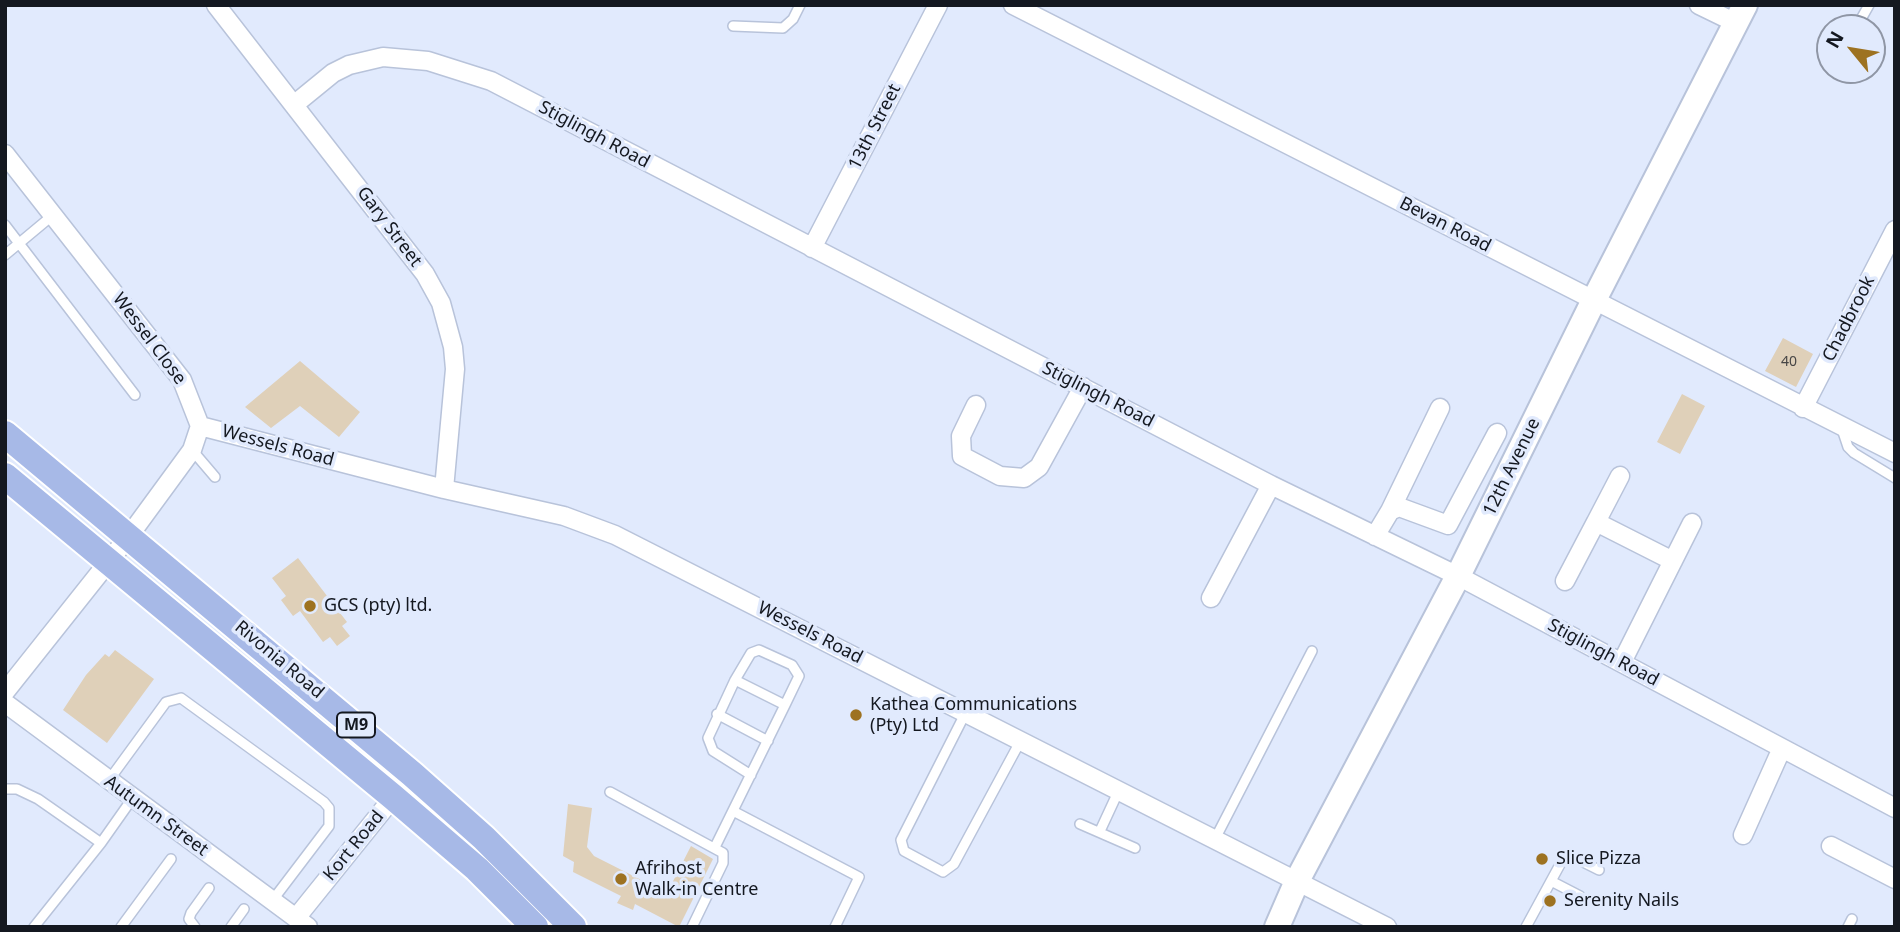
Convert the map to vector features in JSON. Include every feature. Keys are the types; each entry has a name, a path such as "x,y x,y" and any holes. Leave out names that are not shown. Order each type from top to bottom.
{"main road":[{"name":"12th Avenue","path":"1277,927 1297,881 1458,576 1594,300 1740,14"},
{"name":"Rivonia Road","path":"5,434 412,774 484,838 573,927"},
{"name":"Rivonia Road","path":"5,476 110,560 393,797 477,869 535,927"}],"street":[{"name":"Gary Street","path":"216,5 425,274 441,303 453,347 455,369 444,489"},
{"name":"13th Street","path":"812,248 938,5"},
{"name":"Bevan Road","path":"1013,5 1895,453"},
{"path":"1699,5 1740,14"},
{"name":"Stiglingh Road","path":"295,104 333,73 367,59 400,57 455,67 491,81 1270,485 1458,576 1895,808"},
{"name":"Wessel Close","path":"5,154 182,380 189,391 200,426"},
{"name":"Chadbrook","path":"1803,408 1895,230"},
{"path":"976,405 961,436 961,453 965,459 1000,476 1024,478 1039,467 1083,387"},
{"path":"1375,536 1440,408"},
{"path":"5,692 129,536 192,450 200,426"},
{"name":"Wessels Road","path":"200,426 444,489 564,516 615,535 1387,927"},
{"path":"1390,510 1399,507 1448,526 1497,433"},
{"path":"1565,581 1620,476"},
{"path":"1211,598 1270,485"},
{"path":"1596,522 1673,561"},
{"path":"1622,662 1692,523"},
{"name":"Autumn Street","path":"5,704 302,923"},
{"path":"1744,835 1782,748"},
{"name":"Kort Road","path":"302,923 412,774"},
{"path":"1831,846 1895,879"}],"lane":[{"path":"733,26 783,28 793,19 800,5"},
{"path":"5,255 53,215"},
{"path":"5,225 135,395"},
{"path":"1841,426 1848,447 1854,453 1895,478"},
{"path":"192,450 215,477"},
{"path":"1215,839 1312,650"},
{"path":"715,847 751,775 768,741 799,676 792,664 756,651 735,680 708,738 711,748 751,775"},
{"path":"735,680 785,705"},
{"path":"108,782 166,702 181,698 190,703 329,808 329,826 272,901"},
{"path":"965,712 901,840 904,851 943,872 954,864 1021,740"},
{"path":"717,714 768,741"},
{"path":"5,789 17,789 38,799 101,844"},
{"path":"1100,831 1119,790"},
{"path":"610,792 723,853 723,863 694,926"},
{"path":"34,927 101,844 132,799"},
{"path":"733,811 859,877 835,927"},
{"path":"1080,824 1135,848"},
{"path":"1526,927 1566,856 1599,870"},
{"path":"121,927 171,859"},
{"path":"1551,881 1580,896"},
{"path":"195,927 189,919 191,913 209,888"},
{"path":"231,927 244,909"}],"building":[{"path":"1783,338 1813,354 1796,387 1765,371"},
{"path":"300,361 360,412 339,437 300,406 271,428 245,407"},
{"path":"1682,394 1705,406 1680,454 1657,442"},
{"name":"GCS (pty) ltd.","path":"298,558 347,622 342,626 350,636 337,646 330,637 323,642 300,611 293,616 281,600 286,596 272,578"},
{"path":"115,650 154,679 107,743 63,710 86,675 105,654 109,657"},
{"path":"568,804 592,808 587,847 594,856 667,893 691,846 713,859 679,927 635,904 633,910 617,903 621,896 573,872 574,862 563,856"}],"place":[{"name":"GCS (pty) ltd.","path":"310,606"},
{"name":"Kathea Communications (Pty) Ltd","path":"856,715"},
{"name":"Slice Pizza","path":"1542,859"},
{"name":"Afrihost Walk-in Centre","path":"621,879"},
{"name":"Serenity Nails","path":"1550,901"}]}
